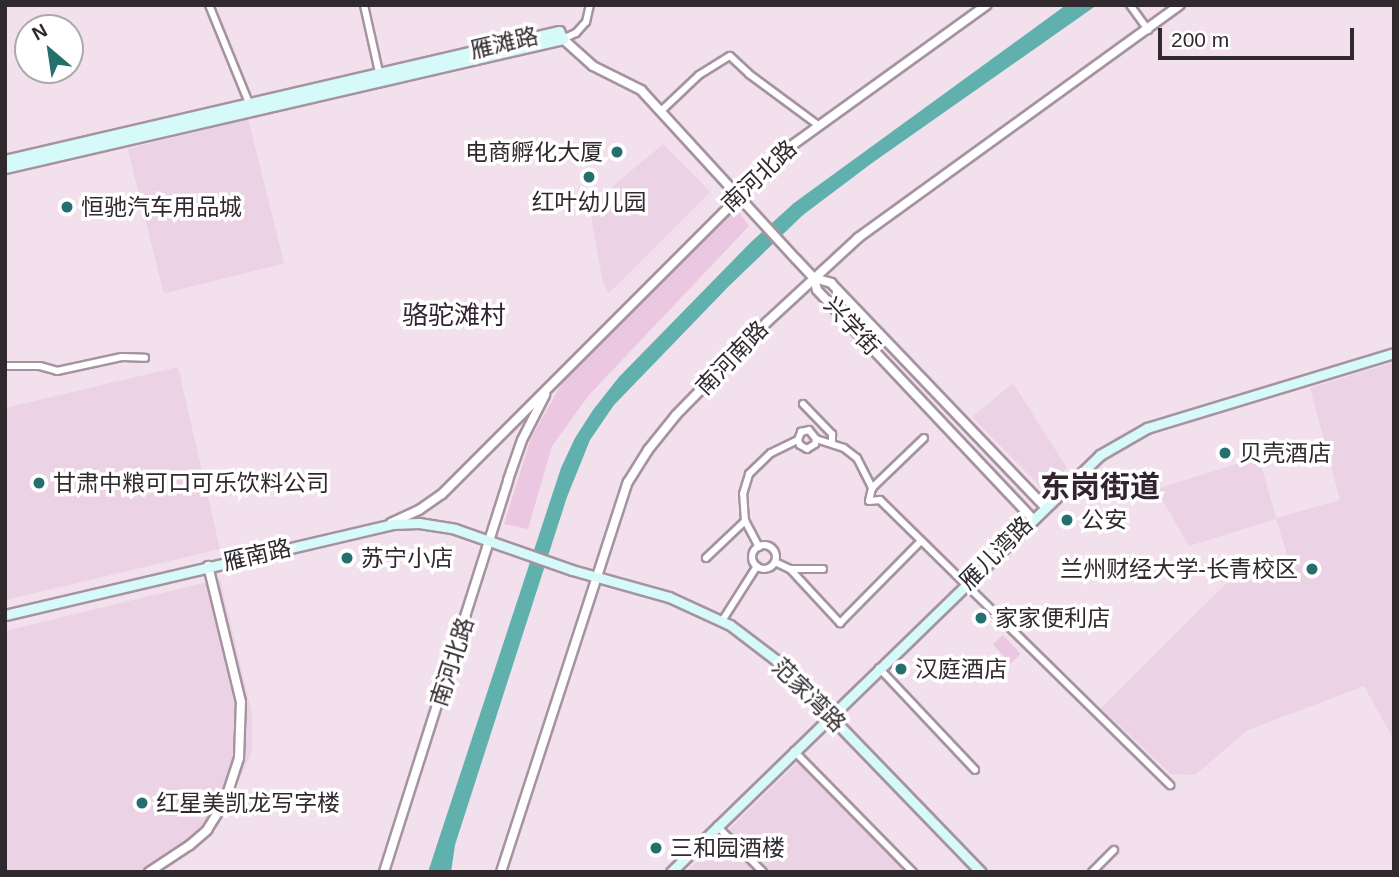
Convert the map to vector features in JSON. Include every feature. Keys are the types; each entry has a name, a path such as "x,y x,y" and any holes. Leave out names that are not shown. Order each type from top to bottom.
{"main road":[{"name":"雁滩路","path":"5,160 559,31 563,39 5,167"},
{"name":"雁儿湾路","path":"671,872 1032,517 1100,455 1147,428 1394,353"},
{"name":"雁南路","path":"5,615 385,526 435,524 572,570"},
{"name":"范家湾路","path":"572,570 669,597 722,621 776,660 981,872"}],"street":[{"path":"209,5 249,103"},
{"path":"364,5 379,72"},
{"path":"590,5 586,22 576,33 563,39 593,66 640,90 814,278"},
{"name":"南河北路","path":"385,526 419,510 442,494 737,196 818,125 987,5"},
{"path":"1130,5 1147,30"},
{"name":"南河南路","path":"501,872 628,482 648,450 685,406 858,238 1180,5"},
{"path":"660,112 699,75 730,56 749,74 818,125"},
{"name":"兴学街","path":"814,278 831,284 1044,506"},
{"name":"兴学街","path":"814,278 817,290 1032,517"},
{"path":"5,366 40,366 57,371 122,357 145,358"},
{"name":"南河北路","path":"384,872 522,440 557,378"},
{"path":"803,404 832,434 832,442"},
{"path":"759,547 745,521 744,494 749,474 771,453 797,440 801,432 806,430 814,433 816,439 813,446 807,449 797,440"},
{"path":"924,438 872,488 869,501 880,500 1170,785"},
{"path":"816,439 832,442 858,458 872,488"},
{"path":"706,558 745,521"},
{"path":"775,562 790,569 840,623 920,542"},
{"path":"759,547 771,547 776,556 775,562 767,568 757,566 753,554 759,547"},
{"path":"149,872 190,845 207,830 225,801 239,758 241,702 208,566"},
{"path":"722,621 757,566"},
{"path":"790,569 822,569"},
{"path":"879,668 975,770"},
{"path":"794,751 913,872"},
{"path":"717,827 763,872"},
{"path":"1092,872 1114,850"},
{"path":"899,872 906,865"}],"shaded area":[{"path":"1066,5 1097,5 872,163 803,215 729,286 614,405 590,440 567,497 455,845 451,872 428,872 561,468 575,438 593,410 619,377 751,242 794,203"},
{"path":"248,119 284,264 164,294 128,149"},
{"path":"663,144 710,192 609,293 603,283 592,223 593,203"},
{"path":"736,208 749,226 589,395 552,446 528,529 504,524 531,438 562,383"},
{"name":"兰州财经大学-长青校区","path":"1394,362 1394,740 1364,686 1248,730 1195,775 1171,774 1101,708 1233,577 1289,560 1276,519 1189,546 1156,489 1259,457 1276,518 1340,500 1310,388"},
{"path":"178,367 220,549 5,600 5,408"},
{"path":"1013,383 1067,468 1044,490 972,417"},
{"path":"220,579 252,713 252,751 231,799 198,840 149,872 5,872 5,631"},
{"path":"1003,635 1021,654 1010,664 993,645"},
{"path":"805,755 916,868 912,872 686,872"}],"place":[{"name":"电商孵化大厦","path":"617,152"},
{"name":"红叶幼儿园","path":"589,177"},
{"name":"恒驰汽车用品城","path":"67,207"},
{"name":"贝壳酒店","path":"1225,453"},
{"name":"甘肃中粮可口可乐饮料公司","path":"39,483"},
{"name":"公安","path":"1067,520"},
{"name":"苏宁小店","path":"347,558"},
{"name":"兰州财经大学-长青校区","path":"1312,569"},
{"name":"家家便利店","path":"981,618"},
{"name":"汉庭酒店","path":"901,669"},
{"name":"红星美凯龙写字楼","path":"142,803"},
{"name":"三和园酒楼","path":"656,848"}],"district":[{"name":"骆驼滩村","path":"454,316"},
{"name":"东岗街道","path":"1100,487"}]}
